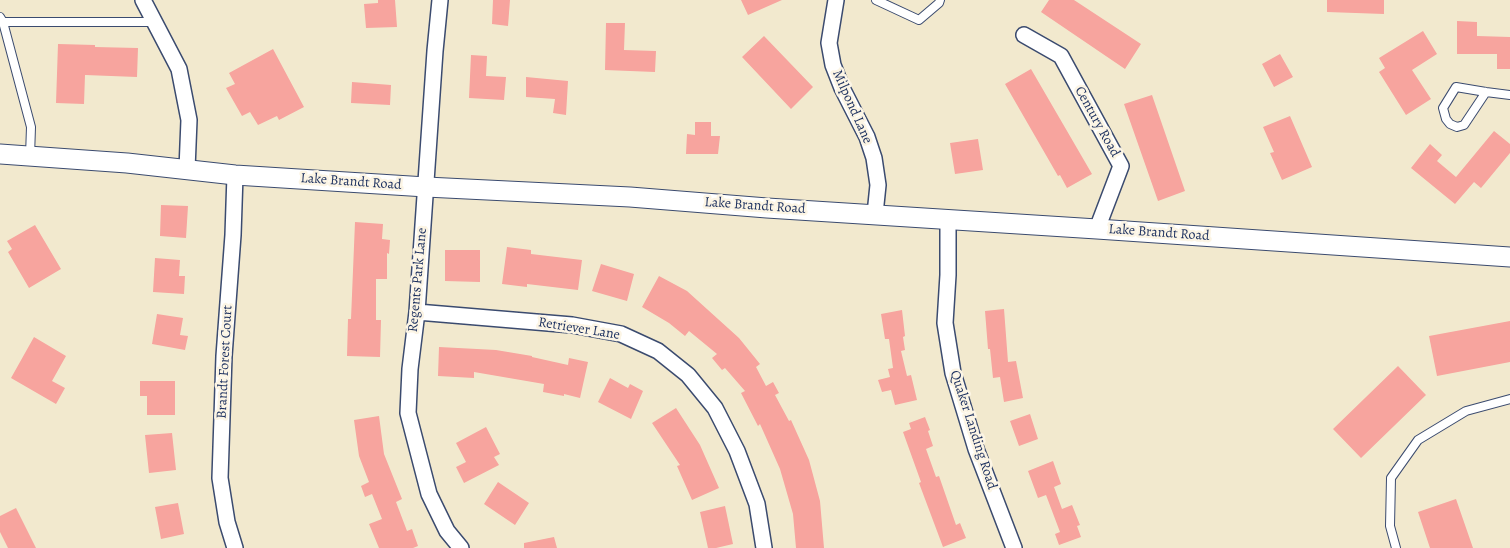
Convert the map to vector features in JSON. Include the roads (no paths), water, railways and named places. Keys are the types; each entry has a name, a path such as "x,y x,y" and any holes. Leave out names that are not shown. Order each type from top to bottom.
{"street":[{"path":"143,0 179,69 190,120 187,169"},
{"name":"Regents Park Lane","path":"440,0 408,413 429,494 447,531 461,548"},
{"name":"Milpond Lane","path":"836,0 829,43 833,65 842,88 867,137 874,158 878,185 874,214"},
{"name":"Century Road","path":"1024,35 1060,56 1121,166 1097,228"},
{"name":"Lake Brandt Road","path":"0,154 127,163 234,175 630,197 766,208 1097,228 1510,257"},
{"name":"Brandt Forest Court","path":"234,175 233,235 224,356 220,478 227,522 235,548"},
{"name":"Quaker Landing Road","path":"948,219 948,274 945,324 952,373 976,449 1014,548"},
{"name":"Retriever Lane","path":"417,312 572,325 620,334 658,351 688,375 715,408 737,451 757,504 764,548"}],"lane":[{"path":"876,0 919,20 940,0"},
{"path":"30,156 31,127 2,19 155,22"},
{"path":"1486,92 1464,125 1457,127 1450,124 1446,119 1443,108 1456,87 1510,95"},
{"path":"1396,548 1390,526 1391,478 1418,440 1466,410 1510,399"}]}
